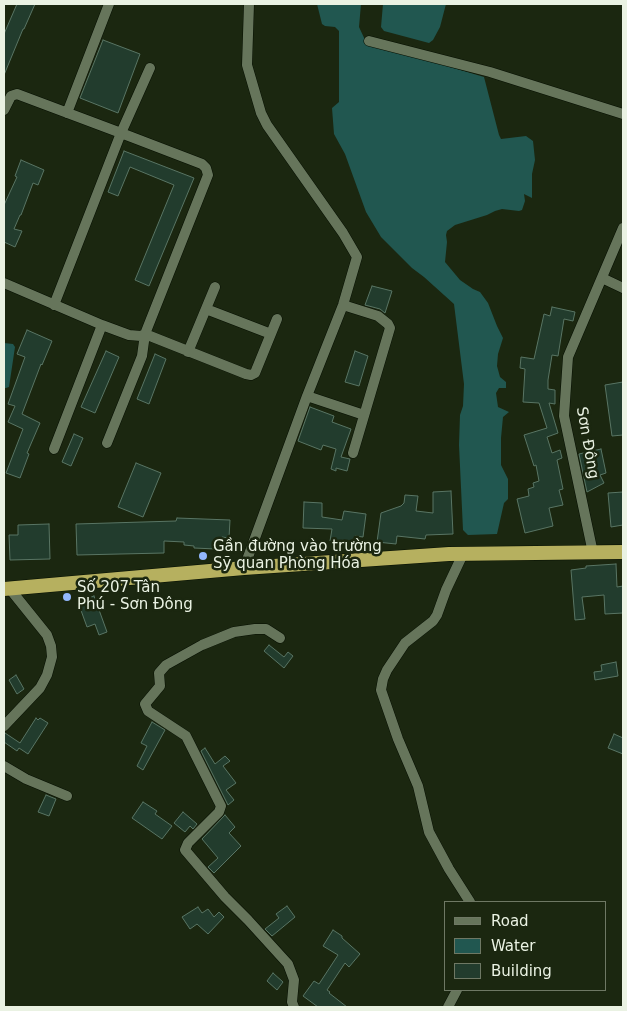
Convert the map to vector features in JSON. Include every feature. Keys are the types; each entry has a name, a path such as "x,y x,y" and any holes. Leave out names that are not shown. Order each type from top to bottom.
{"highway":[{"path":"7,589 244,568 463,554 623,552"}],"street":[{"path":"67,113 108,4"},
{"path":"244,568 307,396 343,305 357,262 356,254 267,125 261,113 247,65 249,4"},
{"path":"369,41 490,72 623,114"},
{"path":"54,305 121,133 150,68"},
{"path":"4,110 11,96 17,94 202,164 208,174 145,334 142,356 107,443"},
{"name":"Sơn Đông","path":"593,553 564,416 568,357 623,228"},
{"path":"602,278 623,288"},
{"path":"4,283 102,325 129,335 141,336 145,334 251,375 255,373 277,319"},
{"path":"188,352 215,287"},
{"path":"343,305 378,316 390,328 353,453"},
{"path":"206,309 271,334"},
{"path":"54,449 102,325"},
{"path":"307,396 364,415"},
{"path":"463,554 446,590 437,616 405,643 387,670 381,690 398,739 418,786 429,832 469,901"},
{"path":"4,726 40,688 47,676 52,657 47,635 7,589"},
{"path":"280,638 266,629 255,629 234,632 202,645 166,665 158,673 160,686 145,704 148,711 186,736 221,806 219,812 188,843 185,850 225,897 288,964 294,980 292,1002 294,1007"},
{"path":"4,766 26,779 67,796"},
{"path":"448,1007 456,991"}],"water":[{"path":"317,4 361,4 359,27 366,42 484,77 501,139 526,136 533,141 535,160 532,174 532,198 524,194 525,201 522,210 502,209 495,211 455,225 447,231 446,235 445,262 460,280 480,292 488,303 503,338 498,354 497,366 500,377 506,382 506,388 499,388 496,393 498,407 509,412 503,417 501,438 501,465 508,479 508,499 504,503 497,534 468,535 463,530 459,445 464,384 454,304 412,268 381,237 366,212 345,154 334,134 332,108 339,102 339,31 335,27 322,24"},
{"path":"383,4 446,4 440,27 433,40 429,43 384,31 381,27"},
{"path":"4,343 13,344 15,347 9,387 6,388 4,388"}],"building":[{"path":"17,4 35,4 4,75 4,34"},
{"path":"103,40 140,54 118,113 80,98"},
{"path":"124,151 194,178 149,286 135,280 174,185 130,167 118,196 108,192"},
{"path":"21,160 44,170 38,185 33,183 14,229 22,231 15,247 4,242 4,205 17,177 15,176"},
{"path":"372,286 392,291 385,313 380,309 365,305"},
{"path":"552,307 575,312 573,321 564,319 558,356 552,355 548,380 548,389 555,390 555,404 549,403 558,433 547,437 552,453 560,450 562,458 557,460 563,489 559,490 563,505 549,508 553,526 525,533 517,499 529,496 528,489 534,487 533,483 539,481 536,465 534,466 524,435 547,428 539,403 523,402 525,369 520,368 521,357 534,359 544,314 550,316"},
{"path":"27,330 52,341 22,414 40,423 27,453 29,454 20,478 6,473 23,429 8,422 15,406 8,404 25,357 17,354"},
{"path":"106,351 119,357 95,413 81,407"},
{"path":"355,351 368,356 359,386 345,382"},
{"path":"155,354 166,359 149,404 137,399"},
{"path":"623,382 623,435 612,436 605,385"},
{"path":"310,407 334,416 332,422 351,429 341,457 350,459 347,471 336,468 336,471 331,469 336,449 323,445 321,450 298,441"},
{"path":"74,434 83,438 71,466 62,462"},
{"path":"601,449 606,473 600,475 604,483 587,492 579,454"},
{"path":"136,463 161,473 143,517 118,507"},
{"path":"451,491 453,534 426,535 425,539 397,536 396,544 377,542 381,513 401,506 404,503 405,495 418,496 416,511 433,513 433,492"},
{"path":"623,492 623,525 611,527 608,493"},
{"path":"304,502 322,503 322,517 342,520 344,511 366,514 363,537 355,536 354,545 330,541 332,529 303,528"},
{"path":"177,518 230,520 229,538 222,537 222,546 216,545 216,549 194,548 194,546 184,545 184,542 164,541 164,553 77,555 76,524 176,521"},
{"path":"49,524 50,559 10,560 9,535 18,535 18,525"},
{"path":"616,564 617,587 623,586 623,613 605,614 604,595 582,597 585,619 575,620 571,570 586,568 586,566"},
{"path":"94,596 107,632 99,635 95,624 87,627 78,602"},
{"path":"269,645 284,657 288,652 293,656 284,668 264,651"},
{"path":"616,662 618,676 595,680 594,672 602,671 601,665"},
{"path":"16,675 24,689 17,694 9,680"},
{"path":"36,718 38,720 40,718 48,723 28,754 19,748 17,751 4,742 5,733 20,743"},
{"path":"152,722 165,730 143,770 137,766 147,746 141,743"},
{"path":"614,734 623,738 623,754 608,748"},
{"path":"205,748 215,764 225,756 230,761 223,766 236,783 226,790 234,800 228,805 201,751"},
{"path":"46,795 56,799 49,816 38,812"},
{"path":"143,802 157,811 155,814 172,826 162,839 132,818"},
{"path":"183,812 197,824 193,829 190,826 185,832 174,823"},
{"path":"225,815 235,827 229,833 241,846 214,873 208,867 218,858 202,839"},
{"path":"287,906 295,917 272,936 265,929 279,918 276,914"},
{"path":"198,907 202,913 208,909 214,917 219,912 224,917 208,934 197,924 190,929 182,917"},
{"path":"333,930 360,954 349,967 345,963 327,990 347,1007 318,1007 303,996 314,981 319,984 338,955 323,946"},
{"path":"273,973 283,982 277,990 267,981"}],"place":[{"name":"Gần đường vào trường Sỹ quan Phòng Hóa","path":"203,556"},
{"name":"Số 207 Tân Phú - Sơn Đông","path":"67,597"}]}
